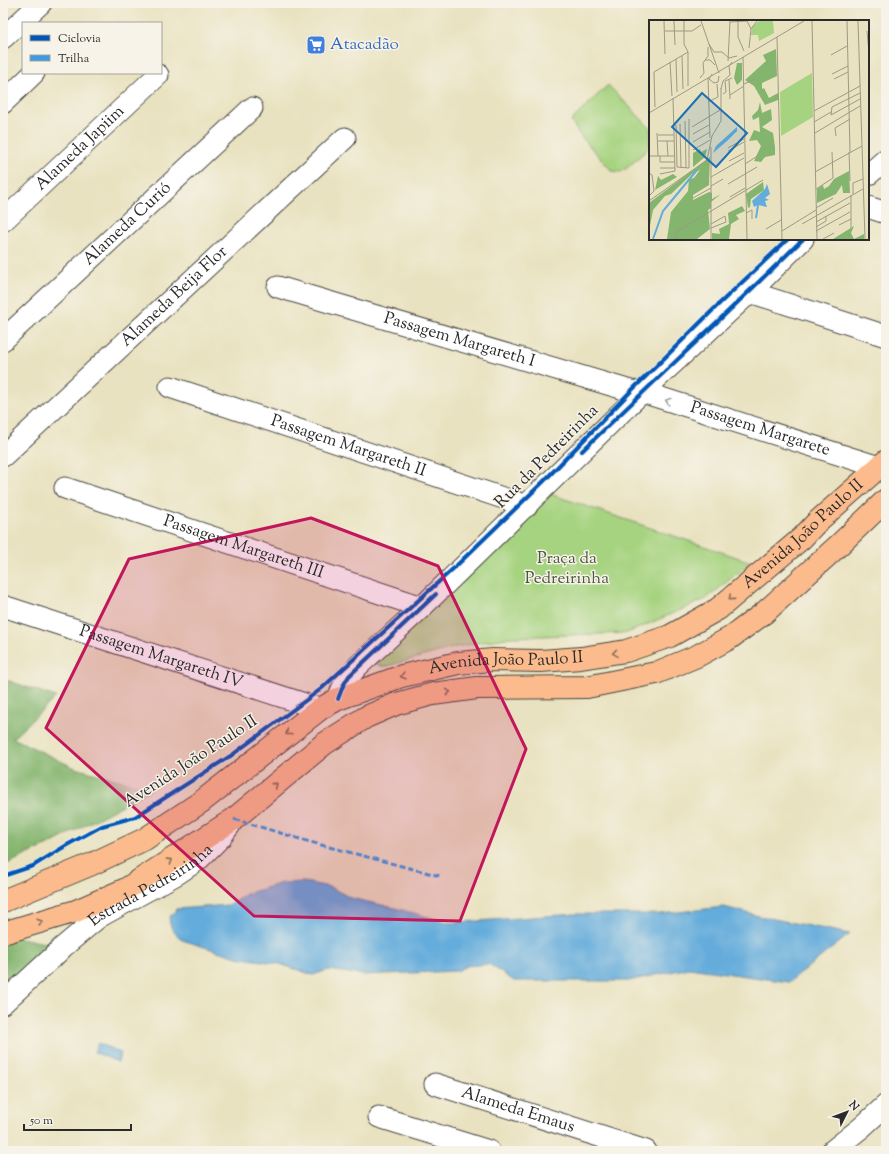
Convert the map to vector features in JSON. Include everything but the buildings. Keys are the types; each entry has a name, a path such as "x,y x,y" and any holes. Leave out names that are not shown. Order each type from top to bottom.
{"main road":[{"name":"Avenida João Paulo II","path":"3,901 92,864 145,839 201,802 329,704 402,676 458,663 493,660 541,661 581,658 626,651 670,636 718,609 802,538 818,521 882,464"},
{"name":"Avenida João Paulo II","path":"3,933 76,911 126,889 234,819 324,744 366,717 396,704 433,694 477,688 586,687 656,673 697,656 730,638 764,613 886,500"}],"street":[{"path":"3,38 41,3"},
{"path":"3,103 33,74"},
{"name":"Alameda Japiim","path":"3,221 158,75"},
{"name":"Alameda Curió","path":"3,340 252,108"},
{"name":"Alameda Beija Flor","path":"3,456 345,138"},
{"path":"869,174 886,158"},
{"path":"869,207 886,213"},
{"name":"Rua da Pedreirinha","path":"329,704 349,676 527,506 642,392 750,292 801,240"},
{"name":"Passagem Margareth I","path":"278,287 631,391 642,392"},
{"path":"750,292 886,336"},
{"name":"Passagem Margareth II","path":"170,387 527,506"},
{"name":"Passagem Margarete","path":"642,392 882,464"},
{"name":"Passagem Margareth III","path":"65,488 422,607"},
{"name":"Passagem Margareth IV","path":"3,606 329,704"},
{"name":"Estrada Pedreirinha","path":"3,1003 63,947 99,917 177,874 198,860 221,837 234,819"},
{"name":"Alameda Emaus","path":"435,1084 646,1151"},
{"path":"832,1151 886,1105"},
{"path":"379,1117 489,1151"}],"highlighted area":[{"path":"311,518 438,566 526,749 460,921 254,916 46,728 129,559"}],"green space":[{"path":"608,85 649,127 649,148 621,172 612,171 579,134 571,121"},
{"name":"Praça da Pedreirinha","path":"550,494 751,562 706,599 627,633 511,637 456,647 384,667 374,663"},
{"path":"3,679 56,697 13,738 75,768 153,789 50,844 3,866"},
{"path":"3,934 63,947 3,1000"}],"water":[{"path":"304,882 330,887 351,898 450,923 574,914 660,914 724,907 759,916 850,934 789,982 689,968 628,981 514,981 489,964 466,966 457,971 364,975 328,970 313,975 280,964 237,957 185,941 176,934 169,921 176,909 229,905 248,893 282,883"},
{"path":"98,1043 121,1053 118,1062 94,1052"}],"marked path":[{"path":"234,819 310,842 440,876"}],"cycle path":[{"path":"3,876 33,866 102,826 135,817 232,755 321,689 455,567 543,482 631,391 720,303 787,240"},
{"path":"582,451 802,240"},
{"path":"338,699 349,676 436,594"}],"place":[{"name":"Atacadão","path":"316,45"}]}
